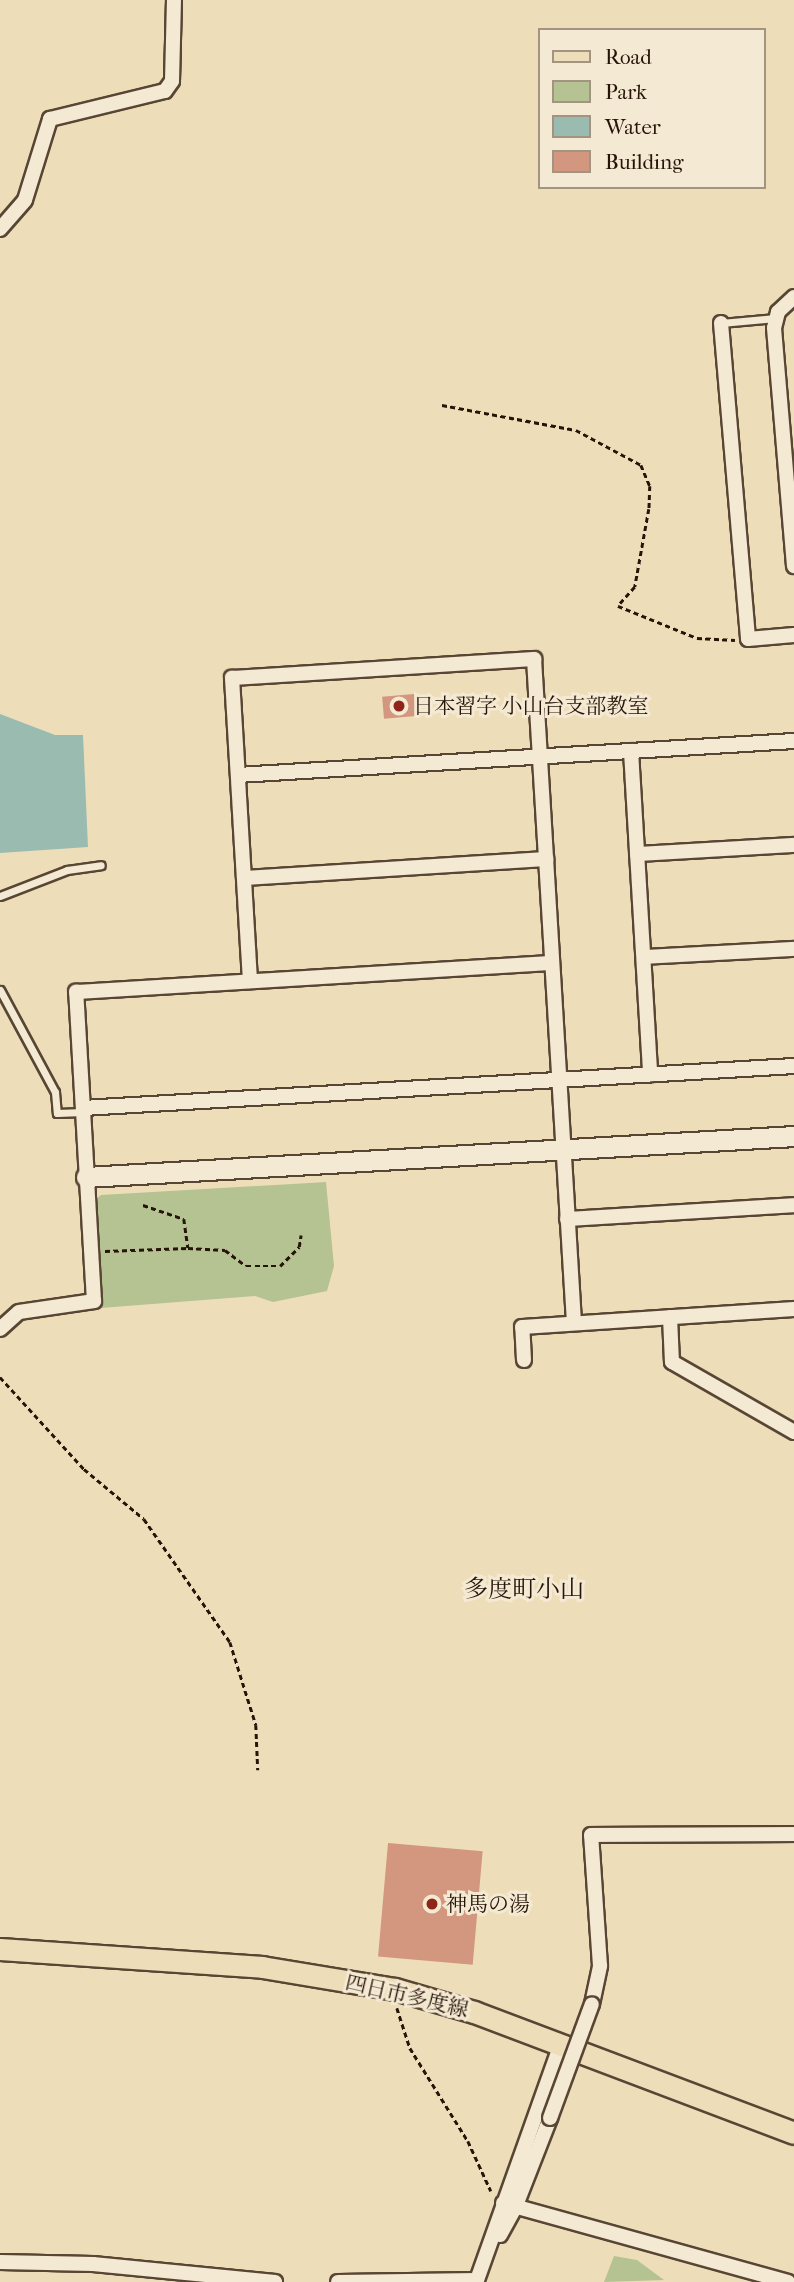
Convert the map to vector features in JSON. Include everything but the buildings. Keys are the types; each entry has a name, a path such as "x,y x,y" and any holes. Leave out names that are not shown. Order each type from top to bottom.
{"main road":[{"name":"四日市多度線","path":"0,1949 272,1968 395,1989 561,2044 794,2133"}],"street":[{"path":"0,229 24,200 50,119 165,91 172,80 174,0"},
{"path":"794,297 776,318 794,565"},
{"path":"720,323 748,639 794,635"},
{"path":"250,981 232,678 534,659 574,1323"},
{"path":"238,775 794,741"},
{"path":"631,751 650,1074"},
{"path":"636,854 794,845"},
{"path":"244,878 546,859"},
{"path":"644,957 794,949"},
{"path":"0,1329 19,1312 94,1301 76,992 551,963"},
{"path":"83,1110 794,1066"},
{"path":"86,1177 794,1136"},
{"path":"567,1219 794,1205"},
{"path":"524,1360 522,1327 794,1309"},
{"path":"670,1317 672,1362 794,1432"},
{"path":"338,2282 477,2280 490,2246 550,2118 592,2004 600,1966 591,1835 794,1834"},
{"path":"509,2205 561,2044"},
{"path":"509,2205 770,2280 788,2282"},
{"path":"0,2262 93,2264 275,2282"}],"lane":[{"path":"720,323 776,318"},
{"path":"0,897 67,870 101,865"},
{"path":"0,990 55,1092 57,1112 83,1110"}],"path":[{"path":"442,405 576,430 642,465 650,486 649,509 635,587 618,606 697,638 748,639"},
{"path":"143,1205 184,1219 188,1248"},
{"path":"91,1252 188,1248 225,1251 246,1266 280,1266 299,1247 301,1234"},
{"path":"0,1377 83,1469 152,1528 204,1611 229,1642 256,1725 258,1770"},
{"path":"397,2001 410,2048 468,2141 495,2199 509,2205"}],"green space":[{"path":"326,1182 334,1266 327,1291 273,1302 255,1296 101,1308 96,1199 101,1195"},
{"path":"614,2256 637,2260 664,2280 604,2282"}],"water":[{"path":"0,714 55,735 83,735 88,847 0,853"}],"place":[{"name":"日本習字 小山台支部教室","path":"399,706"},
{"name":"神馬の湯","path":"432,1904"}],"district":[{"name":"多度町小山","path":"524,1590"}]}
